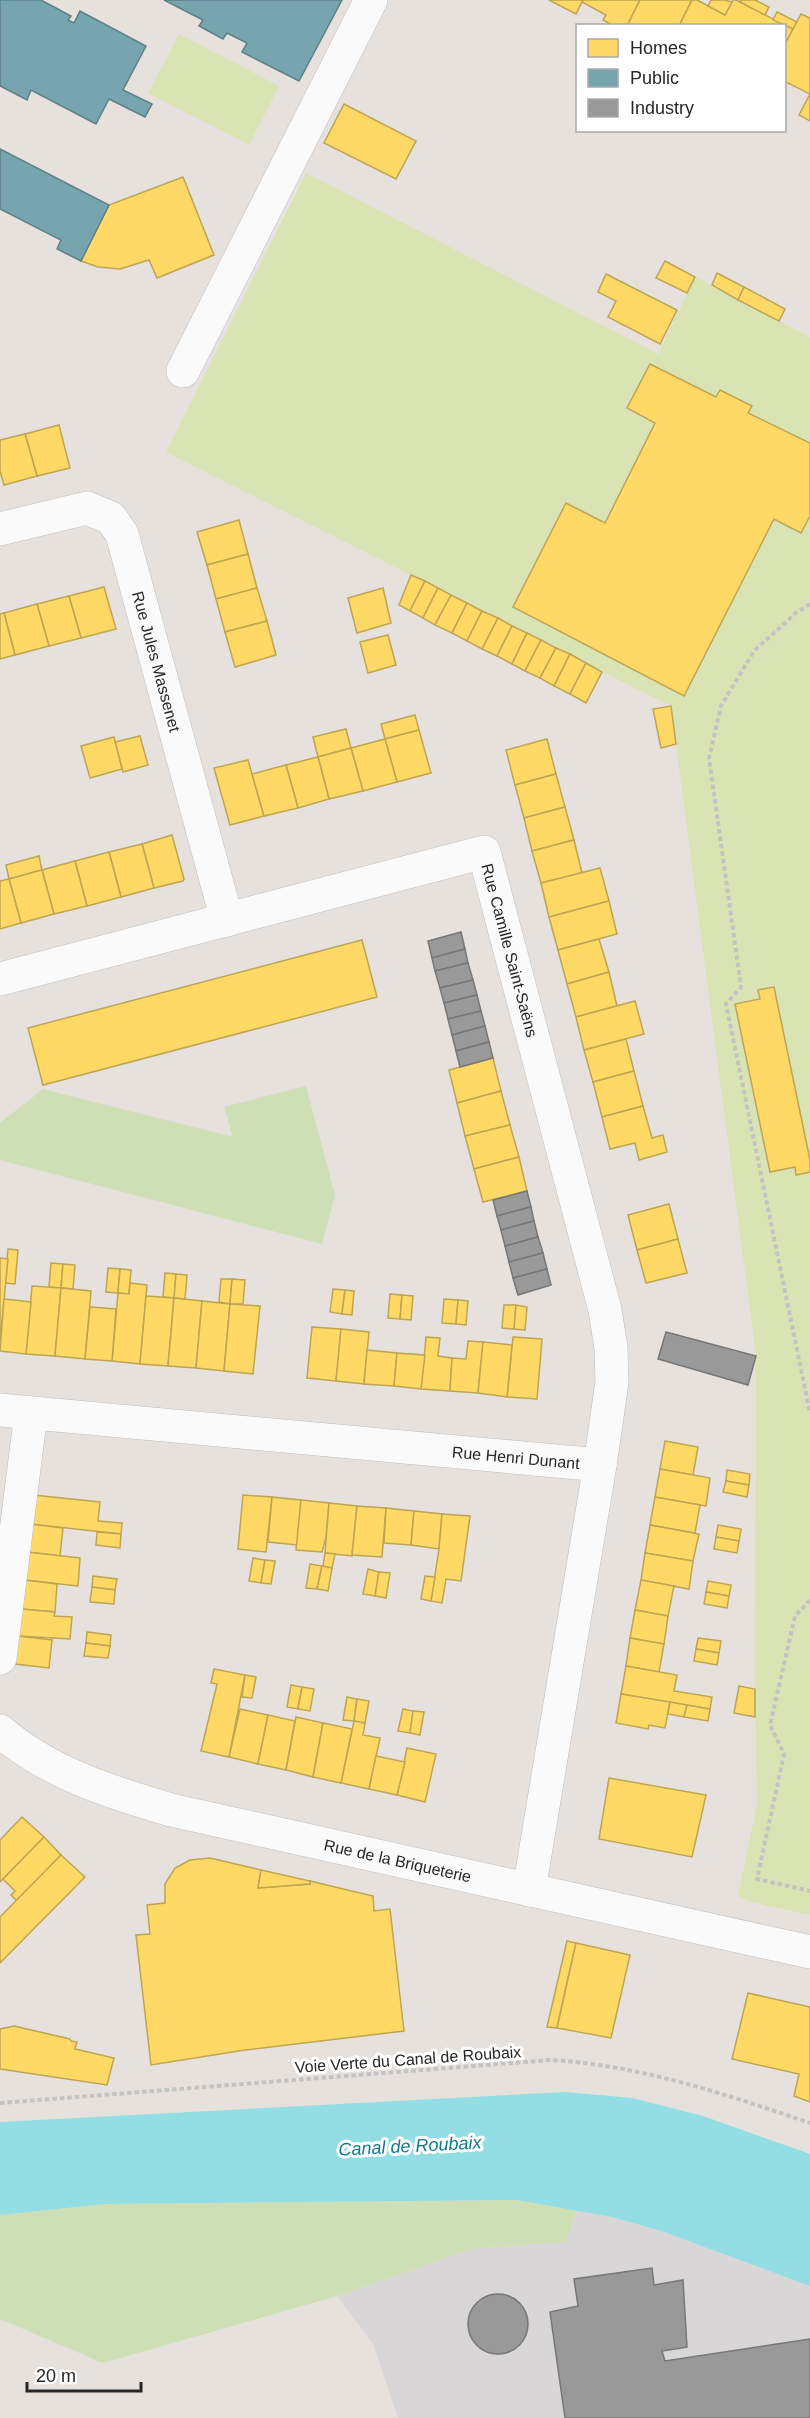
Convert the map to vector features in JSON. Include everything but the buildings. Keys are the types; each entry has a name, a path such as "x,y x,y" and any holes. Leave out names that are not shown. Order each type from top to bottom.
{"street":[{"path":"183,371 371,0"},
{"name":"Rue Jules Massenet","path":"0,529 87,508 111,518 122,534 227,920"},
{"name":"Rue Camille Saint-Saëns","path":"0,979 484,852 605,1310 611,1348 612,1382 600,1465"},
{"path":"0,1658 16,1412"},
{"name":"Rue Henri Dunant","path":"16,1412 600,1465 529,1890"},
{"name":"Rue de la Briqueterie","path":"0,1731 30,1754 71,1776 105,1791 171,1810 810,1952"},
{"path":"0,1766 30,1754"}],"path":[{"path":"810,604 796,613 754,651 721,706 709,758 741,987 726,1004 810,1413"},
{"path":"810,1600 795,1616 770,1725 784,1754 757,1879 810,1892"},
{"name":"Voie Verte du Canal de Roubaix","path":"0,2103 550,2060 588,2062 665,2077 810,2123"}],"shaded area":[{"path":"577,2210 661,2231 810,2286 810,2418 398,2418 373,2344 337,2296 471,2249 566,2242"}],"green space":[{"path":"179,34 279,86 249,145 148,93"},
{"path":"306,173 658,354 695,277 810,337 810,1915 751,1902 738,1896 757,1805 756,1356 671,706 166,452"},
{"path":"306,1086 335,1195 322,1244 0,1160 0,1123 43,1089 233,1137 224,1107"},
{"path":"516,2200 577,2210 566,2242 471,2249 337,2296 103,2363 0,2319 0,2215 105,2204"}],"water":[{"name":"Canal de Roubaix","path":"565,2092 632,2098 703,2116 810,2154 810,2286 661,2231 612,2217 517,2200 105,2204 0,2215 0,2122"}]}
